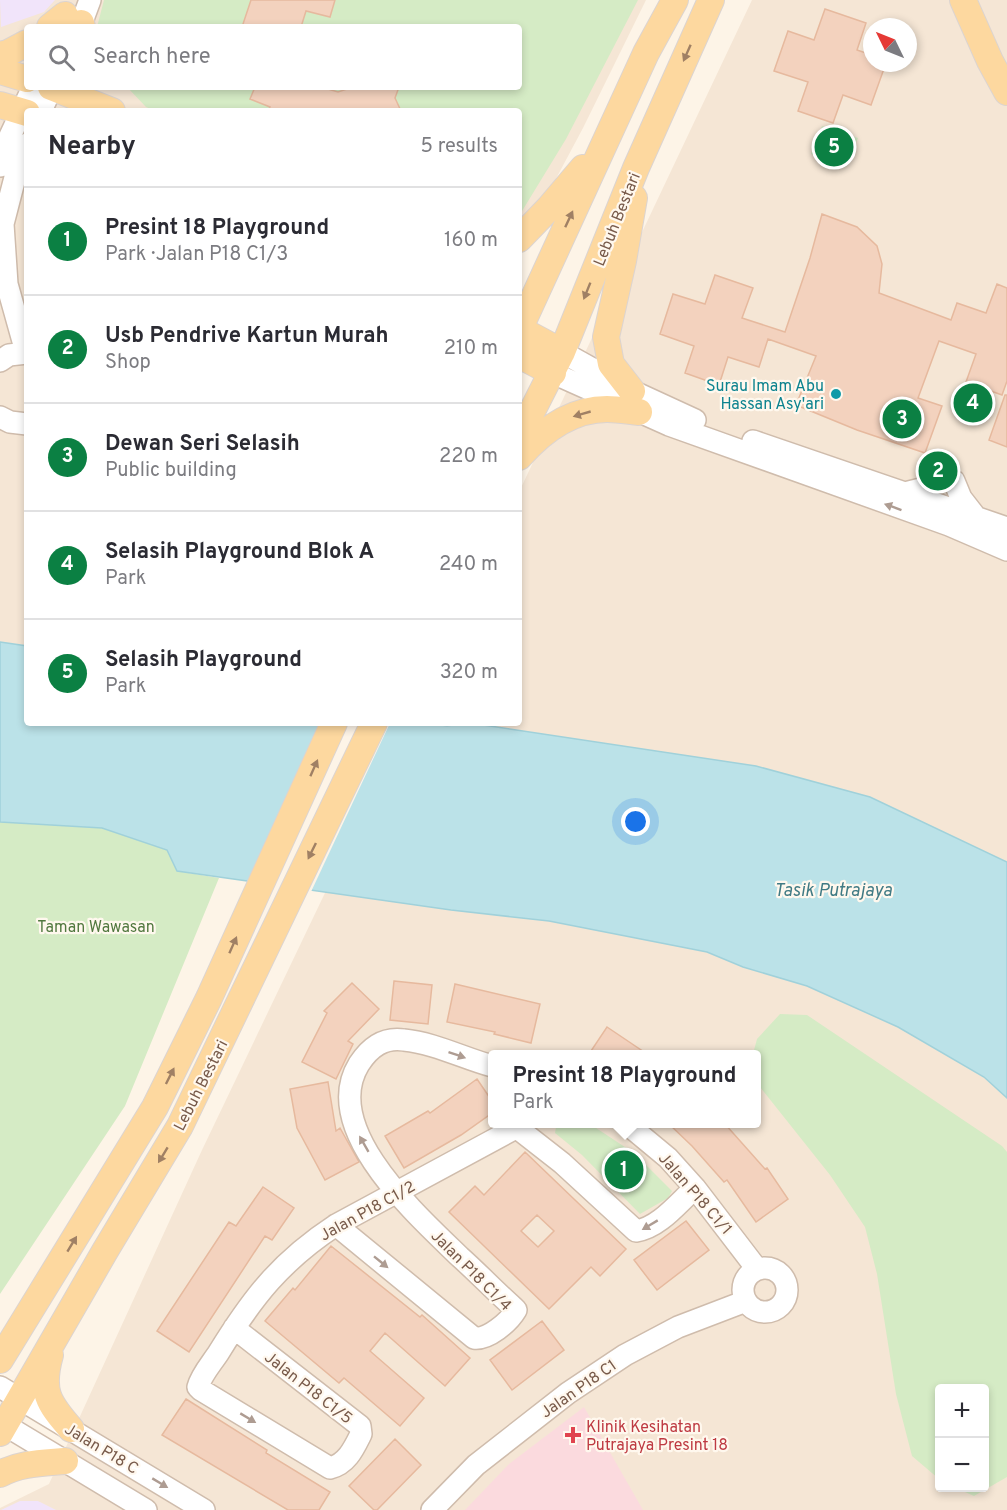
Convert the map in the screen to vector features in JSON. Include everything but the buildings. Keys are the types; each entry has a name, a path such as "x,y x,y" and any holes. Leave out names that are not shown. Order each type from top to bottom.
{"main road":[{"path":"522,323 646,52 675,0"},
{"name":"Lebuh Bestari","path":"522,431 557,363 636,168 711,0"},
{"path":"950,0 990,61 1007,92"},
{"path":"963,0 990,61"},
{"path":"0,55 24,45"},
{"path":"0,71 24,78"},
{"path":"59,90 104,108"},
{"path":"100,90 114,108"},
{"path":"522,236 549,208 603,144"},
{"path":"522,454 533,441 555,425 581,413 635,401 611,364 606,337 634,210 636,168"},
{"path":"522,333 557,363"},
{"path":"522,356 557,363"},
{"name":"Lebuh Bestari","path":"0,1360 155,1107 209,998 333,726"},
{"name":"Lebuh Bestari","path":"2,1427 10,1393 54,1340 180,1126 373,726"},
{"path":"0,1334 42,1294"},
{"path":"54,1340 47,1363 47,1397 54,1410 71,1429"},
{"path":"0,1474 25,1465 65,1461"}],"street":[{"path":"0,166 10,136 32,90"},
{"path":"25,108 47,90"},
{"path":"24,151 3,224 7,284 24,343"},
{"path":"0,359 9,355 24,353"},
{"path":"557,363 635,401 709,441 937,513 975,516 1007,528"},
{"path":"635,401 678,413 712,427 905,493 937,513 1007,550"},
{"path":"0,417 10,422 24,424"},
{"path":"905,493 947,479 975,516"},
{"path":"397,1193 362,1142 351,1109 349,1087 353,1074 362,1059 383,1041 403,1040 488,1064"},
{"name":"Jalan P18 C1/2","path":"198,1387 252,1301 288,1260 336,1225 514,1128"},
{"path":"522,1128 636,1232 642,1231 660,1219 695,1188"},
{"name":"Jalan P18 C1/1","path":"632,1128 668,1158 695,1188 757,1269"},
{"name":"Jalan P18 C1/4","path":"336,1225 474,1338 482,1338 501,1326 516,1310 422,1221 397,1193"},
{"path":"770,1268 781,1274 787,1285 786,1298 777,1309 756,1311 746,1301 743,1286 746,1279 757,1269 770,1268"},
{"name":"Jalan P18 C1","path":"432,1510 476,1465 587,1380 625,1355 678,1327 746,1301"},
{"name":"Jalan P18 C1/5","path":"198,1387 330,1468 337,1467 345,1460 358,1441 361,1434 360,1426 234,1328"},
{"name":"Jalan P18 C","path":"10,1393 204,1510"},
{"name":"Jalan P18 C","path":"2,1427 65,1461 146,1510"}],"shaded area":[{"path":"0,0 646,0 583,128 522,242 522,108 24,108 24,724 0,719"},
{"path":"0,0 55,0 44,12 1,27"},
{"path":"752,0 1007,0 1007,894 420,726 522,726 522,486"},
{"path":"34,726 41,726 267,774"},
{"path":"335,872 1007,1008 1007,1510 0,1510 49,1484 202,1150"},
{"name":"Klinik Kesihatan Putrajaya Presint 18","path":"584,1407 643,1510 465,1510 509,1464"},
{"path":"20,1501 38,1501 56,1510 1,1510"}],"green space":[{"path":"104,0 638,0 566,139 522,211 522,108 148,108 130,90 522,90 522,24 98,24"},
{"path":"822,126 858,138 846,167 811,154"},
{"path":"962,383 994,393 985,422 953,412"},
{"name":"Taman Wawasan","path":"0,822 102,828 167,850 177,871 219,878 125,1106 0,1294"},
{"path":"780,1014 807,1015 1002,1146 1007,1152 1007,1477 989,1487 989,1384 935,1384 935,1476 912,1456 896,1394 877,1274 865,1227 830,1175 761,1088 761,1050 754,1050 757,1039"},
{"path":"556,1128 596,1128 634,1153 672,1191 668,1198 640,1214 582,1155 555,1133"},
{"path":"965,1492 981,1492 974,1496"}],"water":[{"name":"Tasik Putrajaya","path":"0,642 24,646 24,726 490,726 756,766 870,797 1007,862 1007,1098 984,1077 898,1027 807,986 743,967 707,952 549,921 451,910 177,871 167,850 102,828 0,822"}],"pier":[{"path":"321,726 389,726 310,894 246,885"}],"place":[{"name":"Selasih Playground","path":"834,147"},
{"name":"Surau Imam Abu Hassan Asy'ari","path":"836,394"},
{"name":"Selasih Playground Blok A","path":"973,403"},
{"name":"Dewan Seri Selasih","path":"902,419"},
{"name":"Usb Pendrive Kartun Murah","path":"938,471"},
{"name":"Presint 18 Playground","path":"624,1170"},
{"name":"Klinik Kesihatan Putrajaya Presint 18","path":"573,1435"}]}
